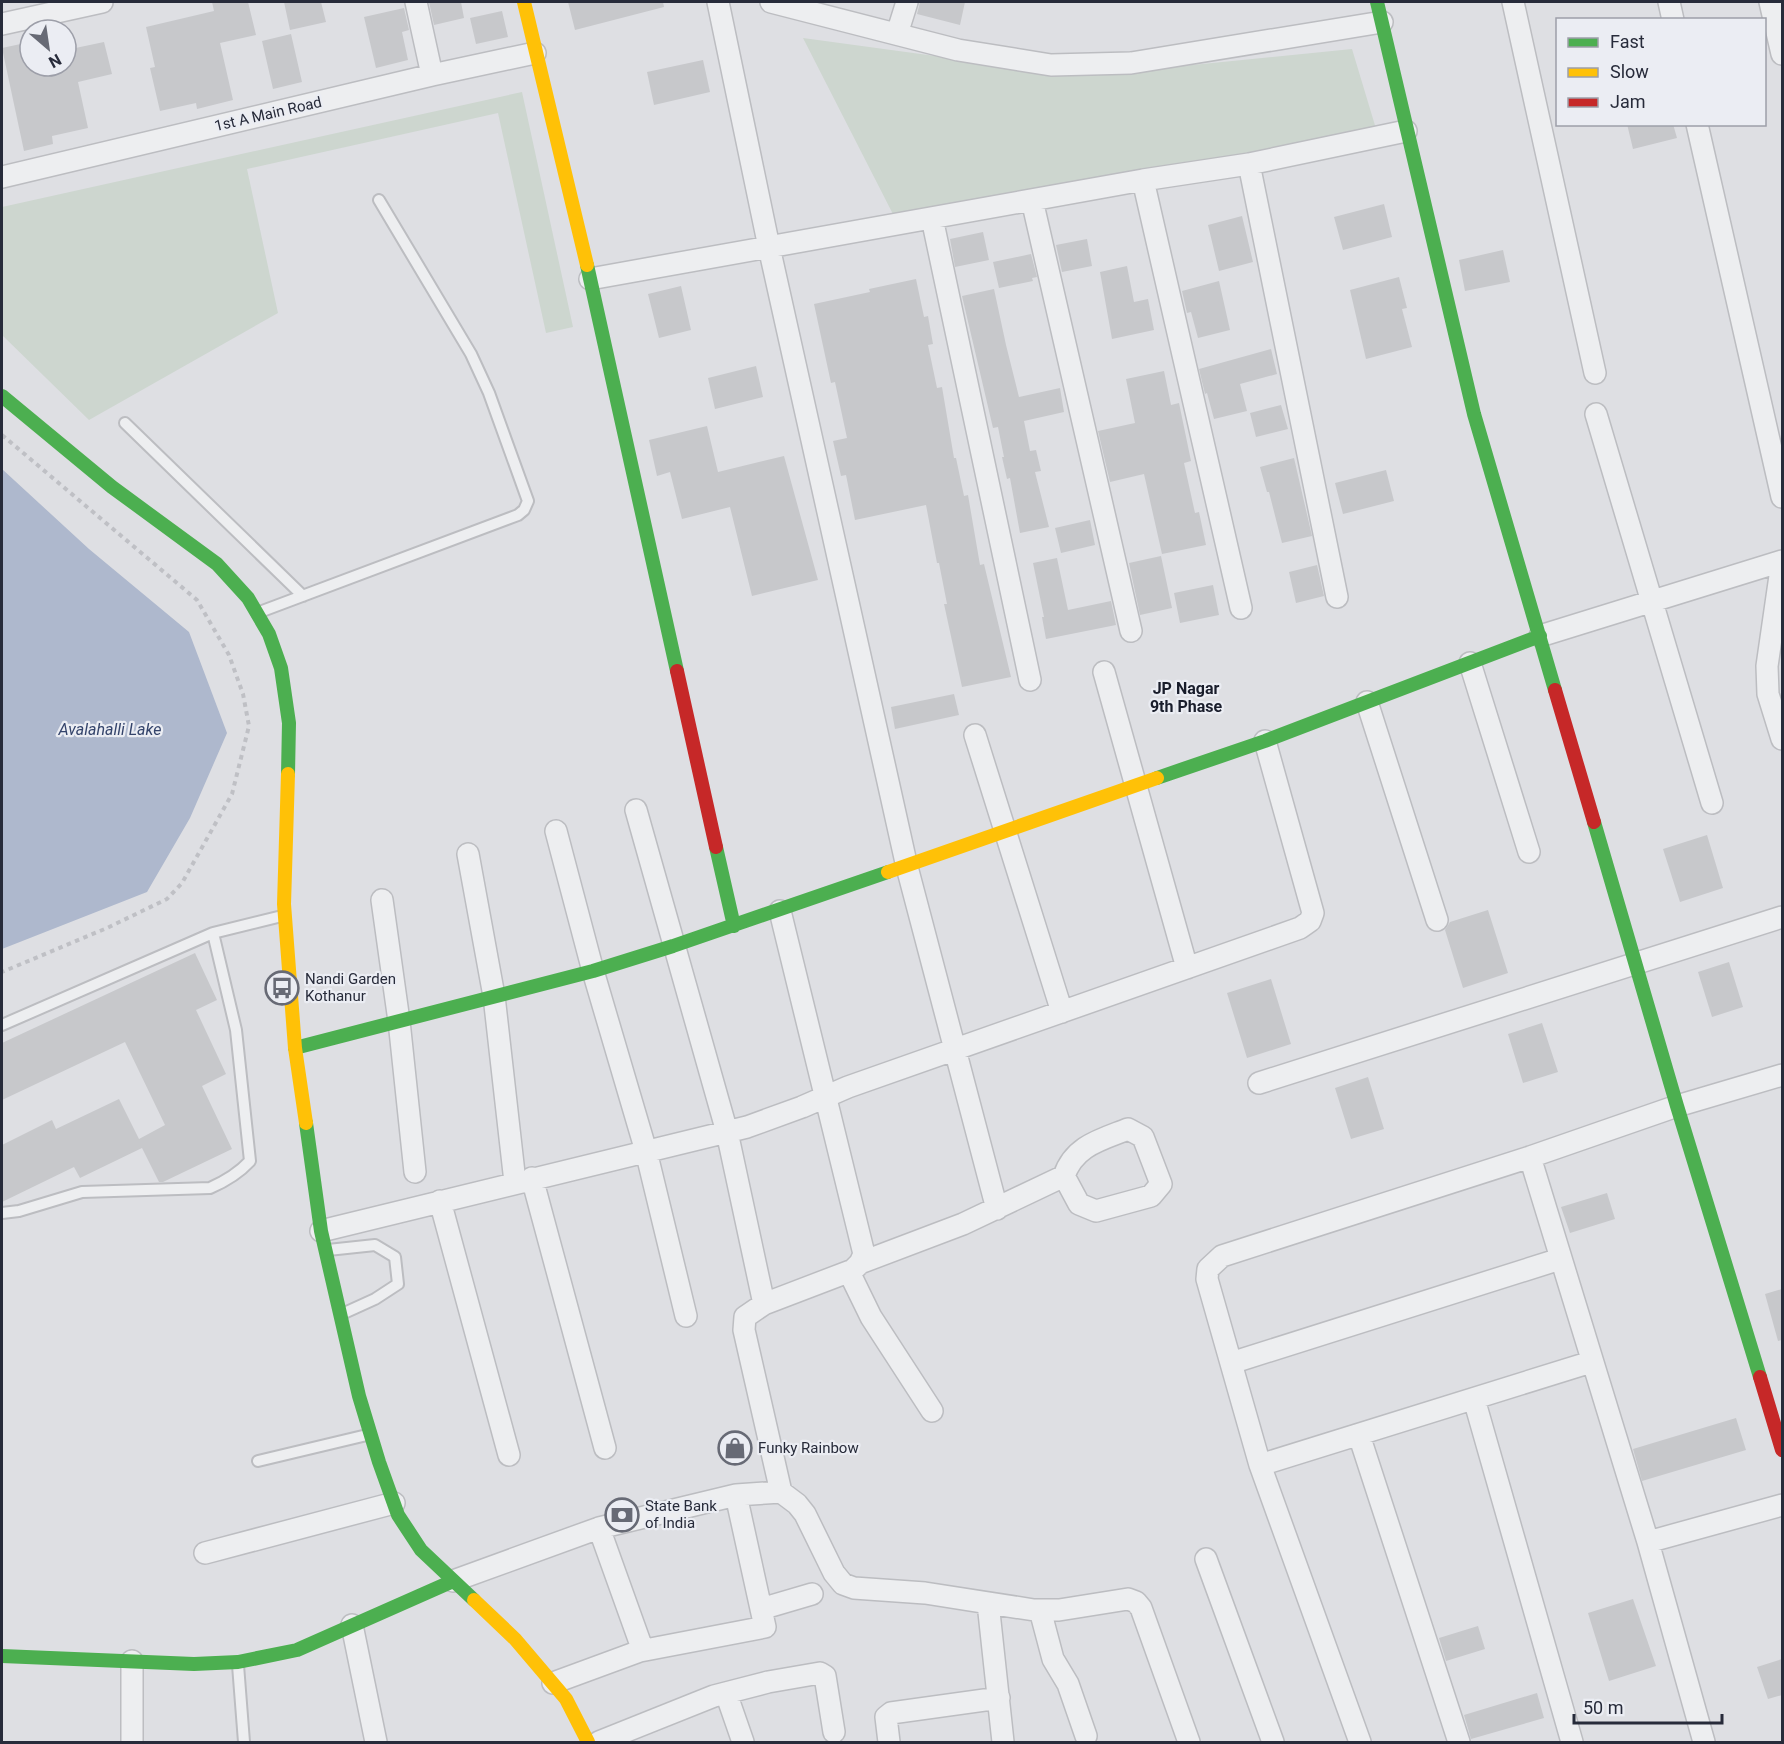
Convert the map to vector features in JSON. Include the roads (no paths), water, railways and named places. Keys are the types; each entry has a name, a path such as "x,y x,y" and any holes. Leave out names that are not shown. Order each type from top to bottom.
{"street":[{"path":"2,24 102,2"},
{"path":"416,2 432,75"},
{"path":"524,2 590,279 734,926"},
{"path":"718,2 769,247 907,867 997,1209"},
{"path":"771,2 958,50 1051,65 1131,63 1380,12 1474,414 1677,1106 1782,1450"},
{"path":"897,34 907,2"},
{"path":"1513,2 1595,373"},
{"path":"1669,2 1673,18"},
{"path":"1770,2 1782,54"},
{"name":"1st A Main Road","path":"2,177 432,75 536,53"},
{"path":"1697,126 1782,497"},
{"path":"590,279 1143,180 1249,164 1406,131"},
{"path":"1249,164 1337,597"},
{"path":"1143,180 1241,608"},
{"path":"1032,200 1131,631"},
{"path":"932,218 1030,680"},
{"path":"2,396 112,487 217,564 248,598 268,634 281,668 289,723 284,904 295,1048 323,1241 359,1396 398,1515 421,1550 515,1639 553,1683 575,1714 588,1743"},
{"path":"1596,414 1712,803"},
{"path":"295,1048 593,970 674,946 1265,741 1540,636 1782,562 1767,666 1768,694 1782,739"},
{"path":"1470,663 1529,852"},
{"path":"1104,672 1187,968"},
{"path":"1367,702 1437,920"},
{"path":"975,735 1062,1012"},
{"path":"323,1241 440,1201 747,1127 848,1087 1300,928 1310,921 1313,913 1265,741"},
{"path":"636,810 727,1132 764,1304"},
{"path":"556,831 593,970 646,1151 686,1316"},
{"path":"468,854 524,1180 605,1448"},
{"path":"382,900 399,1021 415,1172"},
{"path":"780,911 864,1254 855,1267"},
{"path":"1258,1083 1782,918"},
{"path":"1360,1743 1260,1466 1207,1279 1208,1269 1222,1256 1530,1157 1677,1106 1782,1075"},
{"path":"1064,1176 1079,1204 1096,1211 1151,1196 1161,1184 1143,1137 1128,1129 1085,1147 1068,1164 1064,1176 997,1209 764,1304 745,1317 744,1330 781,1492 797,1504 805,1515 834,1573 843,1584 854,1588 925,1593 1040,1610 1059,1610 1128,1599 1136,1602 1141,1608 1189,1743"},
{"path":"1530,1157 1648,1542 1704,1743"},
{"path":"440,1201 509,1455"},
{"path":"1231,1363 1560,1259"},
{"path":"855,1267 871,1317 932,1411"},
{"path":"1260,1466 1591,1362"},
{"path":"1474,1400 1572,1743"},
{"path":"1359,1435 1459,1743"},
{"path":"2,1656 194,1664 238,1662 297,1650 453,1581 599,1528 735,1495 781,1492"},
{"path":"553,1683 640,1651 765,1627 735,1495"},
{"path":"205,1553 394,1503"},
{"path":"1648,1542 1782,1505"},
{"path":"599,1528 642,1645 640,1651"},
{"path":"1206,1559 1273,1743"},
{"path":"760,1609 812,1594"},
{"path":"988,1603 1003,1743"},
{"path":"1040,1610 1053,1659 1068,1684 1086,1736"},
{"path":"352,1625 376,1743"},
{"path":"132,1661 132,1743"},
{"path":"599,1743 726,1693 768,1682 823,1674 834,1732"},
{"path":"726,1693 742,1743"},
{"path":"889,1743 886,1717 891,1713 999,1698"}],"lane":[{"path":"257,613 518,515 524,510 528,501 489,393 475,364 379,200"},
{"path":"126,423 303,596"},
{"path":"2,1025 213,933 285,915"},
{"path":"2,1213 19,1211 82,1192 210,1188 228,1180 250,1161 236,1030 213,933"},
{"path":"323,1241 375,1245 395,1257 398,1284 375,1299 340,1315"},
{"path":"258,1461 371,1434"},
{"path":"238,1662 244,1743"}],"water":[{"name":"Avalahalli Lake","path":"2,469 89,549 189,632 227,733 190,818 147,892 2,949"}],"place":[{"name":"Nandi Garden Kothanur","path":"282,988"},
{"name":"Funky Rainbow","path":"735,1448"},
{"name":"State Bank of India","path":"622,1515"}],"district":[{"name":"JP Nagar 9th Phase","path":"1186,697"}]}
